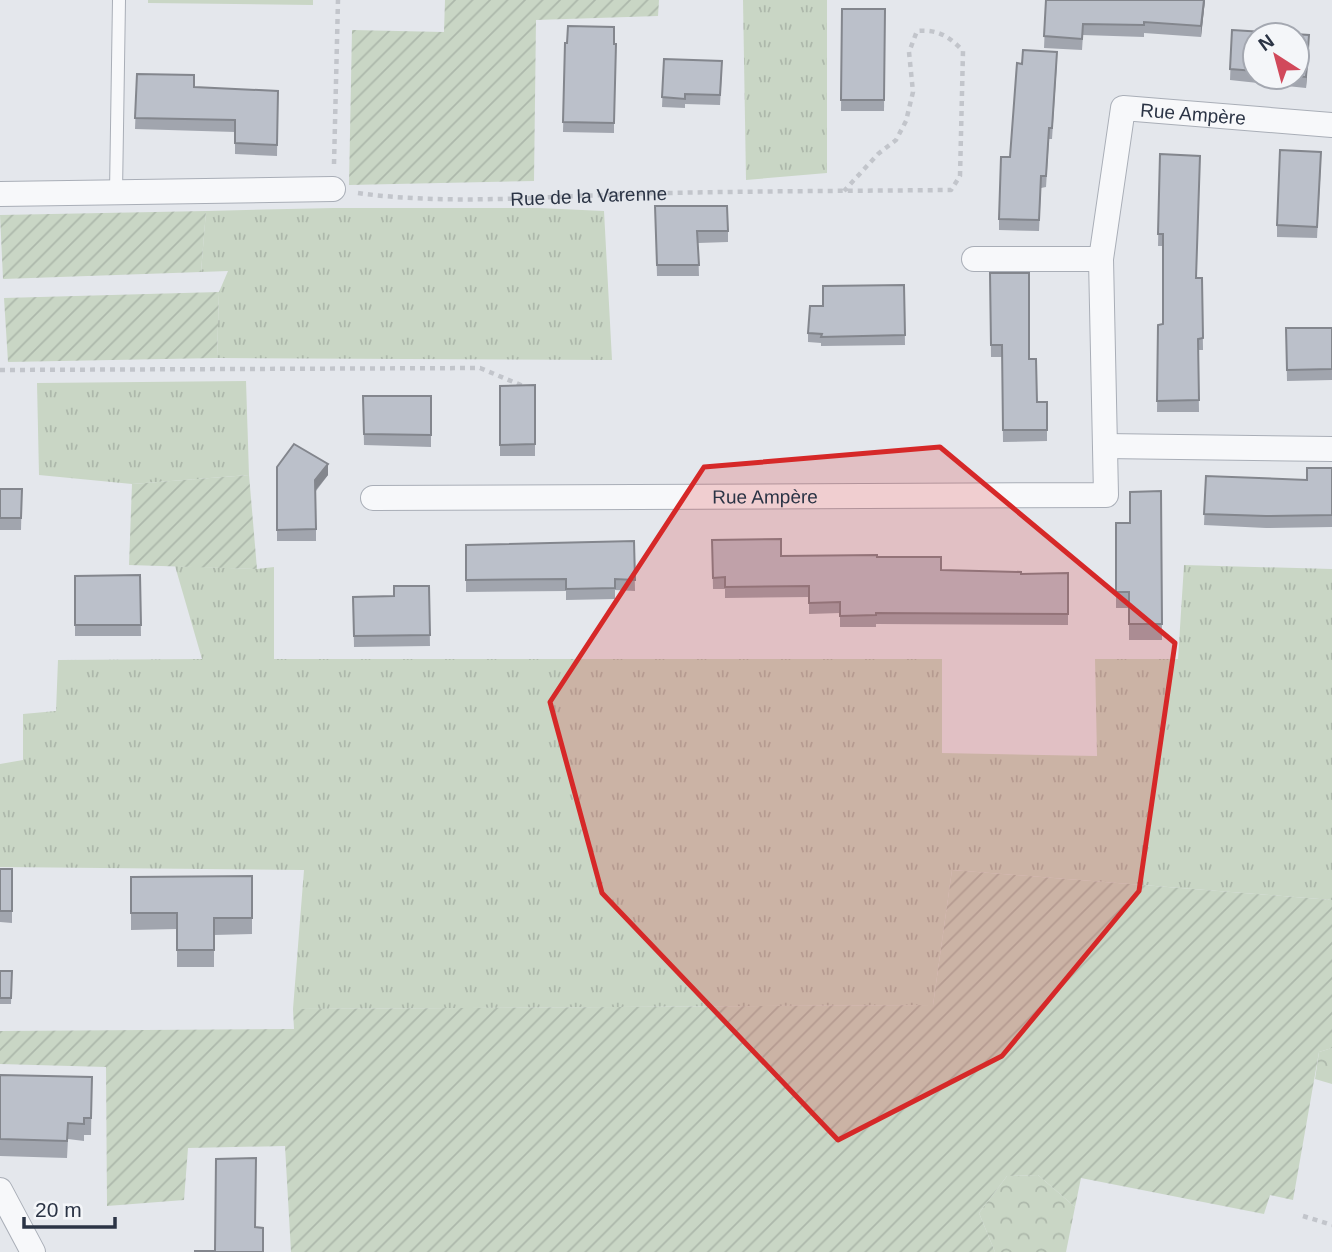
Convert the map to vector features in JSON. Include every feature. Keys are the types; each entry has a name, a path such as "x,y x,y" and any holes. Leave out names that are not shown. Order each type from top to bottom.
{"street":[{"name":"Rue Ampère","path":"373,498 1106,495 1101,259 1123,108 1332,125"},
{"path":"0,194 333,189"},
{"path":"974,259 1101,259"},
{"path":"1105,446 1332,449"},
{"path":"0,1190 33,1252"}],"lane":[{"path":"116,192 119,0"}],"path":[{"path":"333,189 338,0"},
{"name":"Rue de la Varenne","path":"333,189 382,196 492,199 951,190 960,176 963,51 951,38 932,30 917,31 909,51 913,92 906,121 896,140 878,154 844,191"},
{"path":"0,369 480,368 523,386"},
{"path":"1303,1216 1332,1225"}],"highlighted area":[{"path":"940,447 1175,643 1139,891 1002,1056 838,1140 602,893 550,702 704,467"}],"green space":[{"path":"148,0 313,0 313,5 148,3"},
{"path":"445,0 659,0 658,16 536,20 534,181 349,185 352,30 444,32"},
{"path":"743,0 827,0 827,173 746,180"},
{"path":"539,208 604,211 612,360 217,358 219,292 228,271 201,272 206,211"},
{"path":"206,211 201,272 3,279 0,215"},
{"path":"219,292 217,358 8,362 4,298"},
{"path":"246,381 249,475 132,484 39,475 37,383"},
{"path":"249,475 257,569 129,565 132,484"},
{"path":"1184,565 1332,569 1332,900 952,870 933,1005 293,1009 304,870 0,867 0,764 23,760 23,714 56,711 58,660 202,659 175,566 257,569 274,567 274,659 942,659 942,753 1097,756 1095,659 1178,659"},
{"path":"952,870 1332,900 1332,1048 1319,1052 1293,1200 1270,1195 1264,1214 1081,1178 1075,1207 1038,1175 1007,1176 979,1213 995,1252 291,1252 285,1146 188,1148 184,1200 107,1206 106,1067 0,1064 0,1031 294,1029 293,1009 933,1005"},
{"path":"1332,1048 1332,1084 1315,1079 1319,1052"},
{"path":"1038,1175 1075,1207 1066,1252 995,1252 979,1213 1007,1176"}],"building":[{"path":"1046,0 1204,0 1201,26 1144,22 1144,25 1083,24 1082,39 1044,36"},
{"path":"842,9 885,9 884,100 841,100"},
{"path":"568,26 614,27 614,123 563,122 565,43"},
{"path":"1232,30 1241,31 1241,70 1230,69"},
{"path":"1023,50 1057,52 1052,128 1049,128 1046,176 1041,176 1039,220 999,219 1001,157 1010,157 1017,63 1022,64"},
{"path":"664,59 722,61 720,95 685,94 685,99 662,97"},
{"path":"137,74 194,75 194,87 278,91 277,145 235,143 235,120 135,118"},
{"path":"1280,150 1321,152 1317,227 1277,225"},
{"path":"1160,154 1200,156 1196,278 1202,278 1203,338 1198,339 1199,400 1157,401 1158,325 1163,324 1163,234 1158,234"},
{"path":"655,206 727,206 728,231 697,231 699,265 657,265"},
{"path":"990,273 1029,273 1029,359 1036,359 1037,402 1047,402 1047,430 1003,430 1002,345 991,345"},
{"path":"904,285 905,335 821,337 822,334 808,333 810,306 823,306 823,286"},
{"path":"1286,328 1332,328 1332,369 1287,370"},
{"path":"535,385 535,444 500,445 500,386"},
{"path":"363,396 431,396 431,435 364,434"},
{"path":"294,444 328,464 315,480 316,529 277,530 277,467"},
{"path":"1307,468 1332,468 1332,515 1204,514 1206,476 1307,480"},
{"path":"0,489 22,489 21,518 0,518"},
{"path":"1161,491 1162,624 1129,624 1129,592 1116,592 1116,523 1130,523 1130,492"},
{"path":"781,539 781,556 941,557 941,570 1021,574 1068,573 1068,614 876,613 840,616 840,602 809,603 809,586 725,587 725,577 713,578 712,540"},
{"path":"634,541 635,580 615,579 615,588 566,589 566,579 466,580 466,545"},
{"path":"140,575 141,625 75,625 75,576"},
{"path":"394,586 429,586 430,635 354,636 353,597 394,596"},
{"path":"0,869 12,869 12,911 0,911"},
{"path":"252,876 252,918 214,918 214,950 177,950 177,913 131,913 131,877"},
{"path":"0,971 12,971 11,998 0,998"},
{"path":"0,1075 92,1077 91,1118 84,1118 84,1124 68,1123 67,1141 0,1139"},
{"path":"256,1158 255,1227 263,1228 263,1252 195,1252 215,1251 216,1159"}]}
